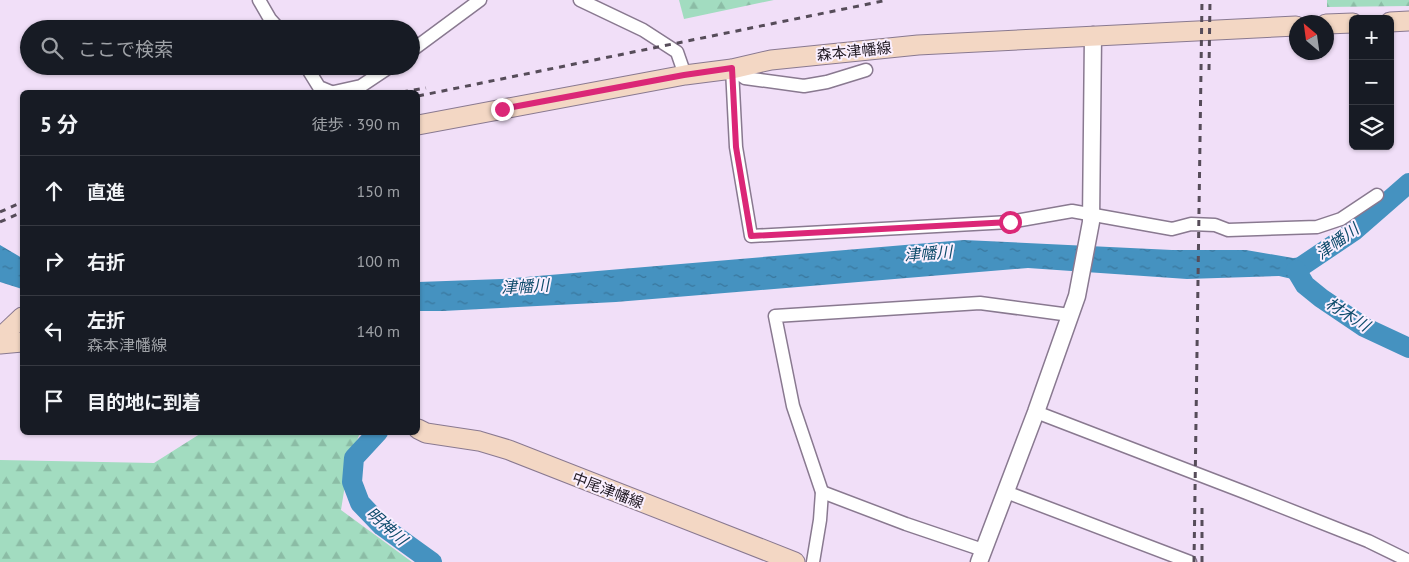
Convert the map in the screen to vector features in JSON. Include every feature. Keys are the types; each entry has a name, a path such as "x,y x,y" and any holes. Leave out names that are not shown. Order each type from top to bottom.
{"main road":[{"path":"1394,22 1409,21"},
{"path":"1334,24 1349,23"},
{"name":"森本津幡線","path":"420,125 771,60 918,44 1289,26"},
{"path":"0,338 20,320"},
{"path":"0,344 20,342"},
{"name":"中尾津幡線","path":"420,430 426,433 479,441 508,450 795,562"}],"street":[{"path":"259,0 271,20"},
{"path":"420,44 480,0"},
{"path":"580,0 643,30 677,52 684,75"},
{"path":"822,492 906,524 981,556 1036,412 1077,296 1091,219 1093,35"},
{"path":"732,68 745,78 804,86 827,82 866,70"},
{"path":"732,68 736,147 751,236 1010,222 1072,212 1091,219 1172,229 1191,224 1215,225 1228,230 1317,227 1341,219 1377,195"},
{"path":"312,75 319,87 327,90"},
{"path":"342,90 361,86 378,75"},
{"path":"813,562 820,520 822,492 793,406 775,316 980,303 1070,315"},
{"path":"1036,412 1368,541 1409,561"},
{"path":"1006,492 1190,562"}],"green space":[{"path":"679,0 774,0 684,19"},
{"path":"1327,0 1409,0 1409,6 1327,7"},
{"path":"198,435 359,435 349,460 341,510 412,562 0,562 0,460 154,463"}],"water":[{"path":"964,240 1172,250 1246,250 1293,258 1304,257 1325,250 1303,275 1305,285 1279,276 1187,279 1028,268 616,302 420,311 420,282 502,279"},
{"path":"0,245 20,257 20,288 0,282"}],"waterway":[{"name":"津幡川","path":"1302,266 1354,231 1409,183"},
{"name":"材木川","path":"1296,270 1305,285 1321,298 1364,327 1409,348"},
{"name":"明神川","path":"375,435 354,458 352,482 360,503 382,526 432,562"}],"railway":[{"path":"420,96 888,0"},
{"path":"1194,562 1202,0"},
{"path":"1209,70 1210,0"},
{"path":"414,90 426,88"},
{"path":"0,212 20,203"},
{"path":"0,222 20,213"},
{"path":"1202,505 1202,562"}],"route":[{"path":"502,109 684,75 732,68 736,147 751,236 1010,222"}]}
